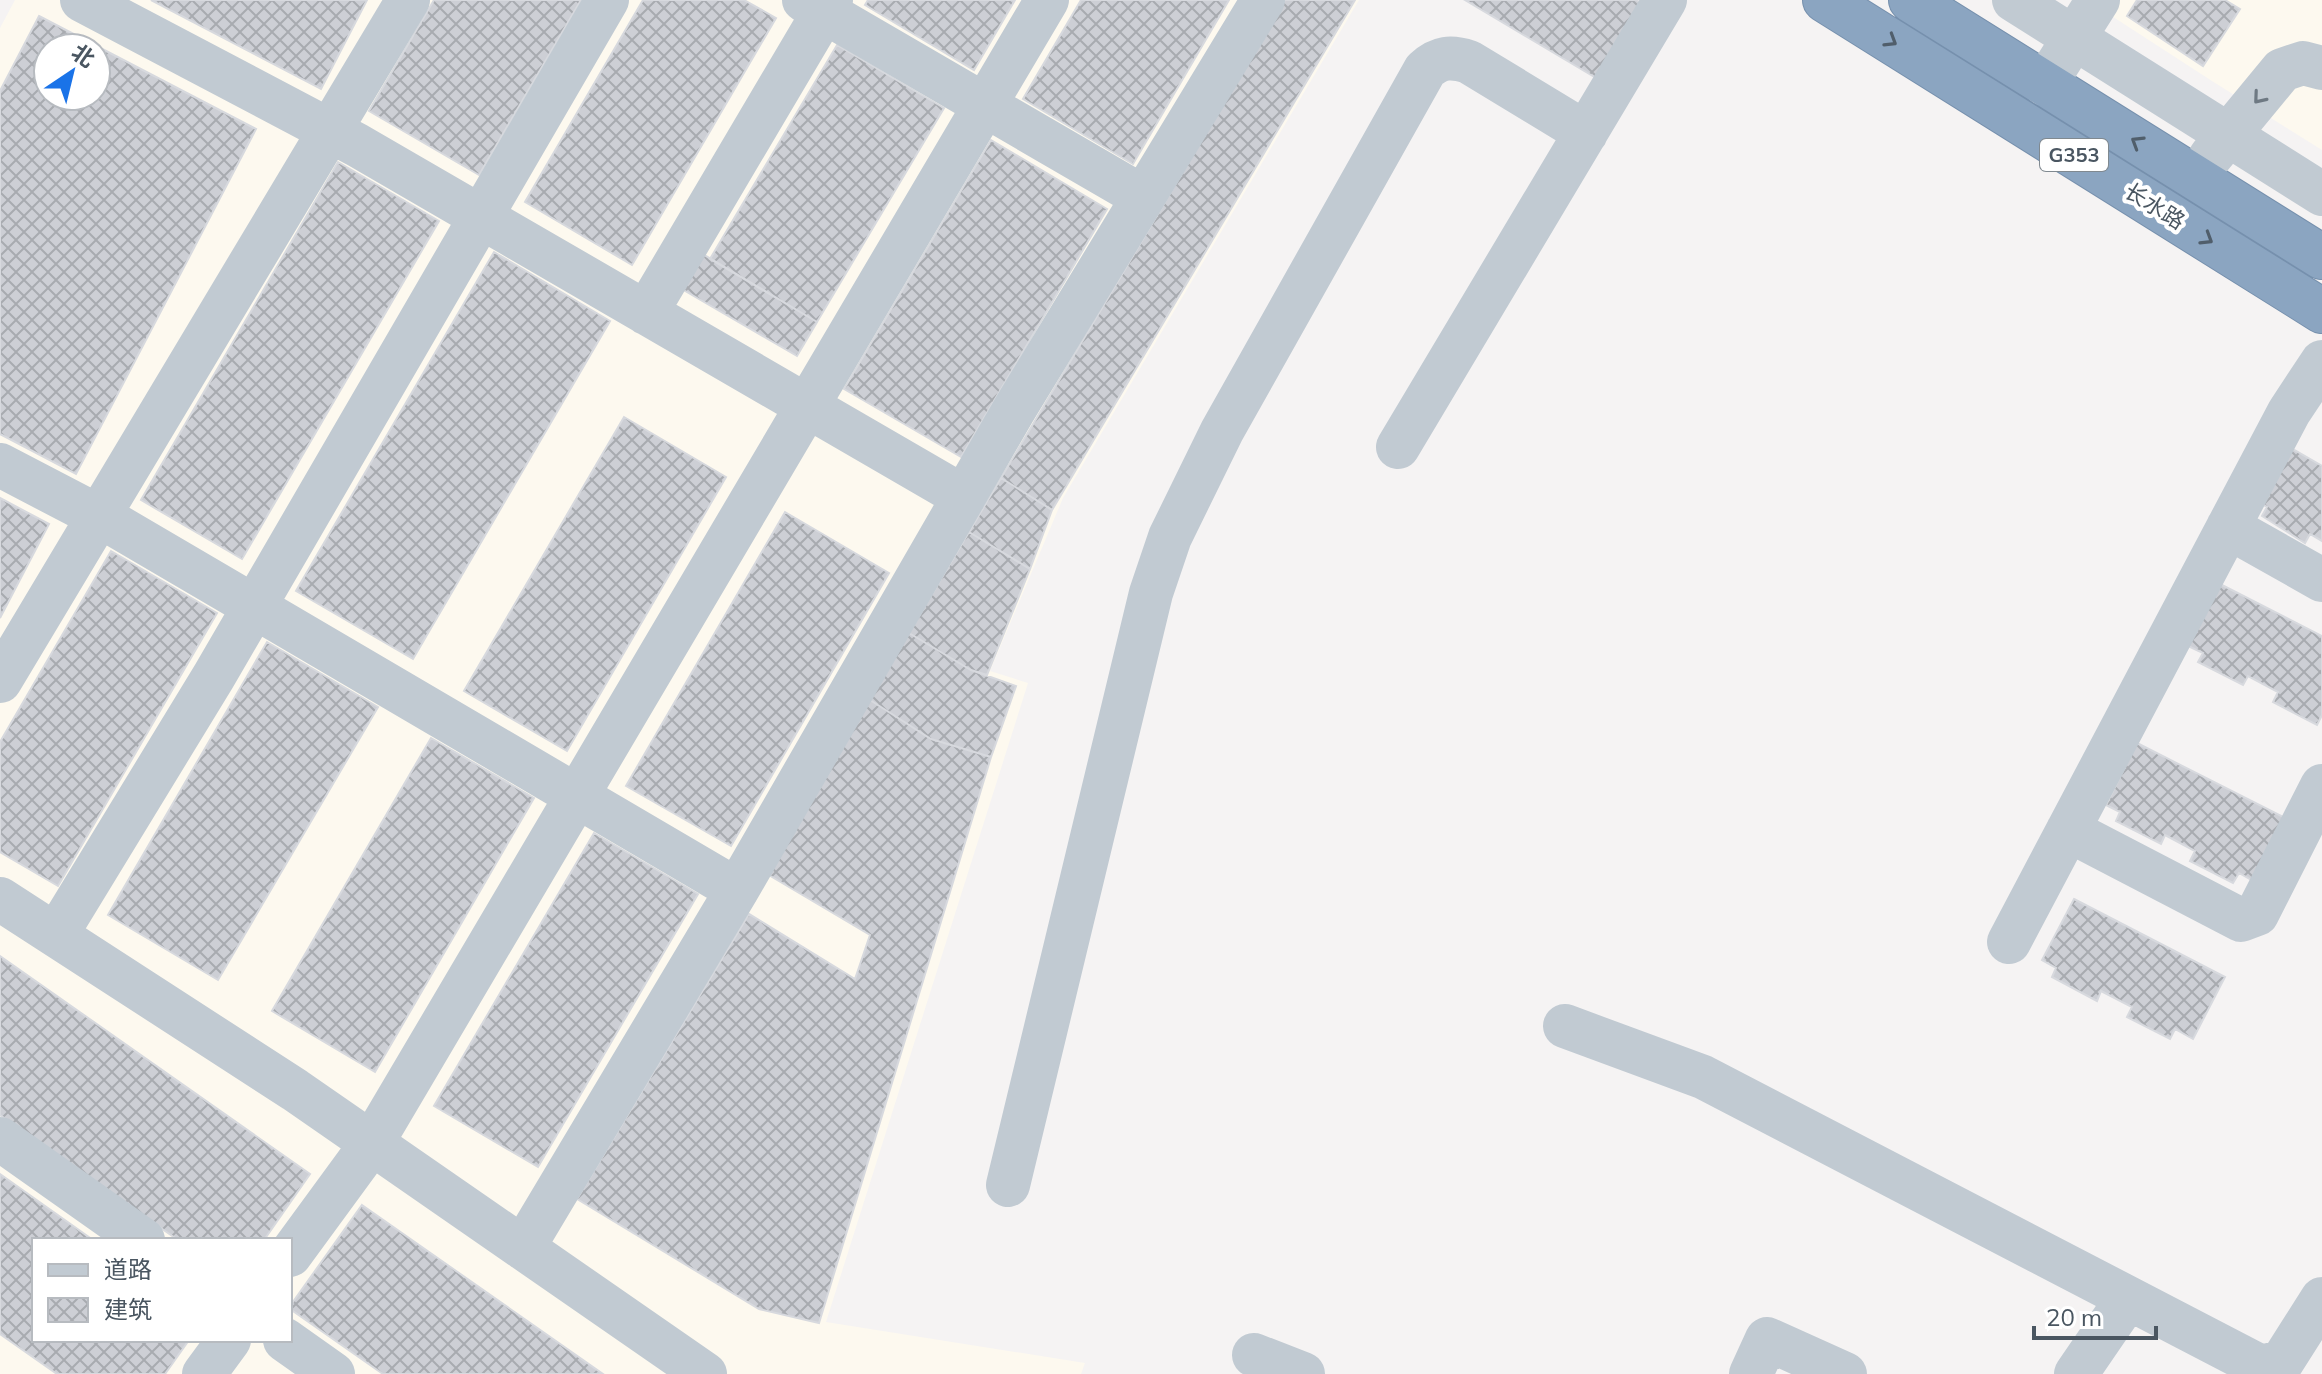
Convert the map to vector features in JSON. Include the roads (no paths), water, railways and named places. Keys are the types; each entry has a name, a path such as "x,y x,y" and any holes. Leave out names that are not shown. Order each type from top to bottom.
{"highway":[{"name":"长水路","path":"1825,0 2322,311"},
{"name":"长水路","path":"1911,0 2322,257"}],"street":[{"path":"82,0 329,131 964,497"},
{"path":"0,681 408,0"},
{"path":"56,935 254,606 607,0"},
{"path":"292,1252 372,1143 1047,0"},
{"path":"523,1248 737,890 1014,410 1263,0"},
{"path":"1398,447 1665,0"},
{"path":"2014,0 2322,194"},
{"path":"2045,84 2098,0"},
{"path":"646,313 820,4 984,105 1143,197"},
{"path":"1008,1185 1151,593 1170,537 1222,431 1425,70 1433,63 1456,57 1469,62 1586,133"},
{"path":"2193,177 2282,70 2303,63 2322,68"},
{"path":"2009,942 2289,412 2322,362"},
{"path":"0,465 98,516 737,890"},
{"path":"2228,527 2322,580"},
{"path":"2068,830 2241,920 2257,914 2322,786"},
{"path":"0,899 295,1090 705,1374"},
{"path":"1565,1026 1703,1077 2261,1367 2282,1362 2322,1299"},
{"path":"0,1139 140,1238"},
{"path":"2076,1374 2128,1298"},
{"path":"1751,1374 1767,1339 1845,1374"},
{"path":"204,1374 228,1342"},
{"path":"288,1342 333,1374"},
{"path":"1254,1355 1303,1374"}]}
